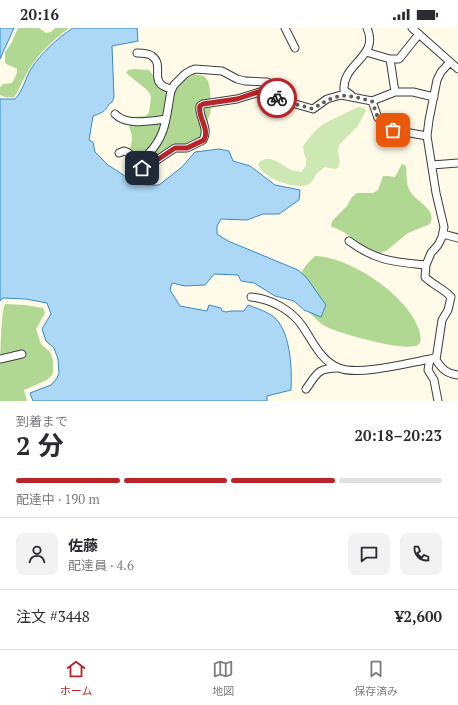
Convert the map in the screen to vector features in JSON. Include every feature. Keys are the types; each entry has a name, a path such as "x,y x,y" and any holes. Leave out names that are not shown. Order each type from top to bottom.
{"street":[{"path":"285,28 295,48"},
{"path":"355,97 344,90 344,83 351,70 366,52 370,40 367,28"},
{"path":"412,28 458,69"},
{"path":"366,52 390,59 399,59 419,34"},
{"path":"137,52 147,54 156,60 159,69 157,77 158,81 167,88 172,89"},
{"path":"390,59 396,92"},
{"path":"438,401 434,380 428,370 433,358 442,320 455,296 431,283 425,277 426,265 431,253 438,246 444,227 427,136 438,80 441,72 450,62"},
{"path":"119,153 124,151 138,162 158,143 164,131 172,89 190,70 222,72 245,81 271,83 282,95 296,99 304,106"},
{"path":"142,168 175,148 187,148 204,140 206,133 199,111 200,106 203,104 237,99 264,90 270,92 281,100 313,109 328,99 341,95 372,101 396,92 413,92 434,97"},
{"path":"372,101 378,118 393,130 427,136"},
{"path":"115,114 119,118 129,120 166,119"},
{"path":"432,165 458,163"},
{"path":"443,234 458,238"},
{"path":"349,241 362,251 384,260 426,265"},
{"path":"252,297 264,299 294,316 303,327 322,357 338,368 344,370 370,370 433,358"},
{"path":"0,359 22,354"},
{"path":"433,358 449,374 458,375"},
{"path":"306,389 322,369 338,368"}],"green space":[{"path":"18,28 39,28 46,33 51,32 55,28 69,28 51,43 32,64 14,97 5,97 0,95 0,87 3,84 12,83 17,73 17,69 5,63 5,52 11,44"},
{"path":"128,70 149,70 156,79 173,92 187,78 194,74 204,76 208,81 210,90 211,109 208,119 208,130 188,151 170,154 139,168 129,157 132,134 129,125 131,117 145,116 148,114 151,97 146,89 126,73"},
{"path":"358,107 364,108 366,111 357,127 339,145 338,152 340,162 338,168 335,169 325,167 317,173 311,183 301,186 280,182 266,174 261,169 258,164 266,159 270,159 279,162 291,170 301,172 306,165 303,146 317,129 325,123"},
{"path":"402,164 406,167 409,189 431,214 432,218 430,224 408,233 387,250 378,254 366,248 344,232 332,227 331,225 333,220 347,206 352,197 357,193 373,193 378,190 383,176 395,177"},
{"path":"315,256 329,258 344,263 376,280 390,291 413,317 420,333 420,343 413,346 388,345 343,333 319,322 304,304 298,278 306,265"},
{"path":"5,304 43,308 45,313 36,329 41,344 50,352 53,360 53,372 47,380 24,390 27,401 0,401 1,334"}],"water":[{"path":"0,28 14,28 0,59"},
{"path":"73,28 137,28 138,41 112,46 114,97 112,102 104,111 93,116 89,140 93,142 95,152 108,165 131,180 146,185 159,185 182,167 195,152 219,149 229,151 233,161 250,166 275,185 300,190 299,200 279,214 263,214 247,220 221,219 217,226 217,234 228,241 298,270 306,277 326,305 321,317 304,310 294,301 275,296 254,283 241,281 238,275 214,274 205,285 185,286 172,283 170,290 180,306 207,311 209,305 221,308 222,311 226,312 244,311 248,305 270,314 281,326 288,343 291,363 291,390 267,396 267,401 33,401 30,393 51,385 57,378 59,373 58,359 54,348 46,341 42,329 51,314 47,303 26,299 3,298 0,301 0,99 15,99 31,69 39,58 56,41"}],"way so far":[{"path":"277,98 313,109 328,99 341,95 372,101 378,118 386,126 393,130"}],"route":[{"path":"142,168 175,148 187,148 204,140 206,133 199,111 200,106 203,104 237,99 264,90 270,92 277,98"}]}
